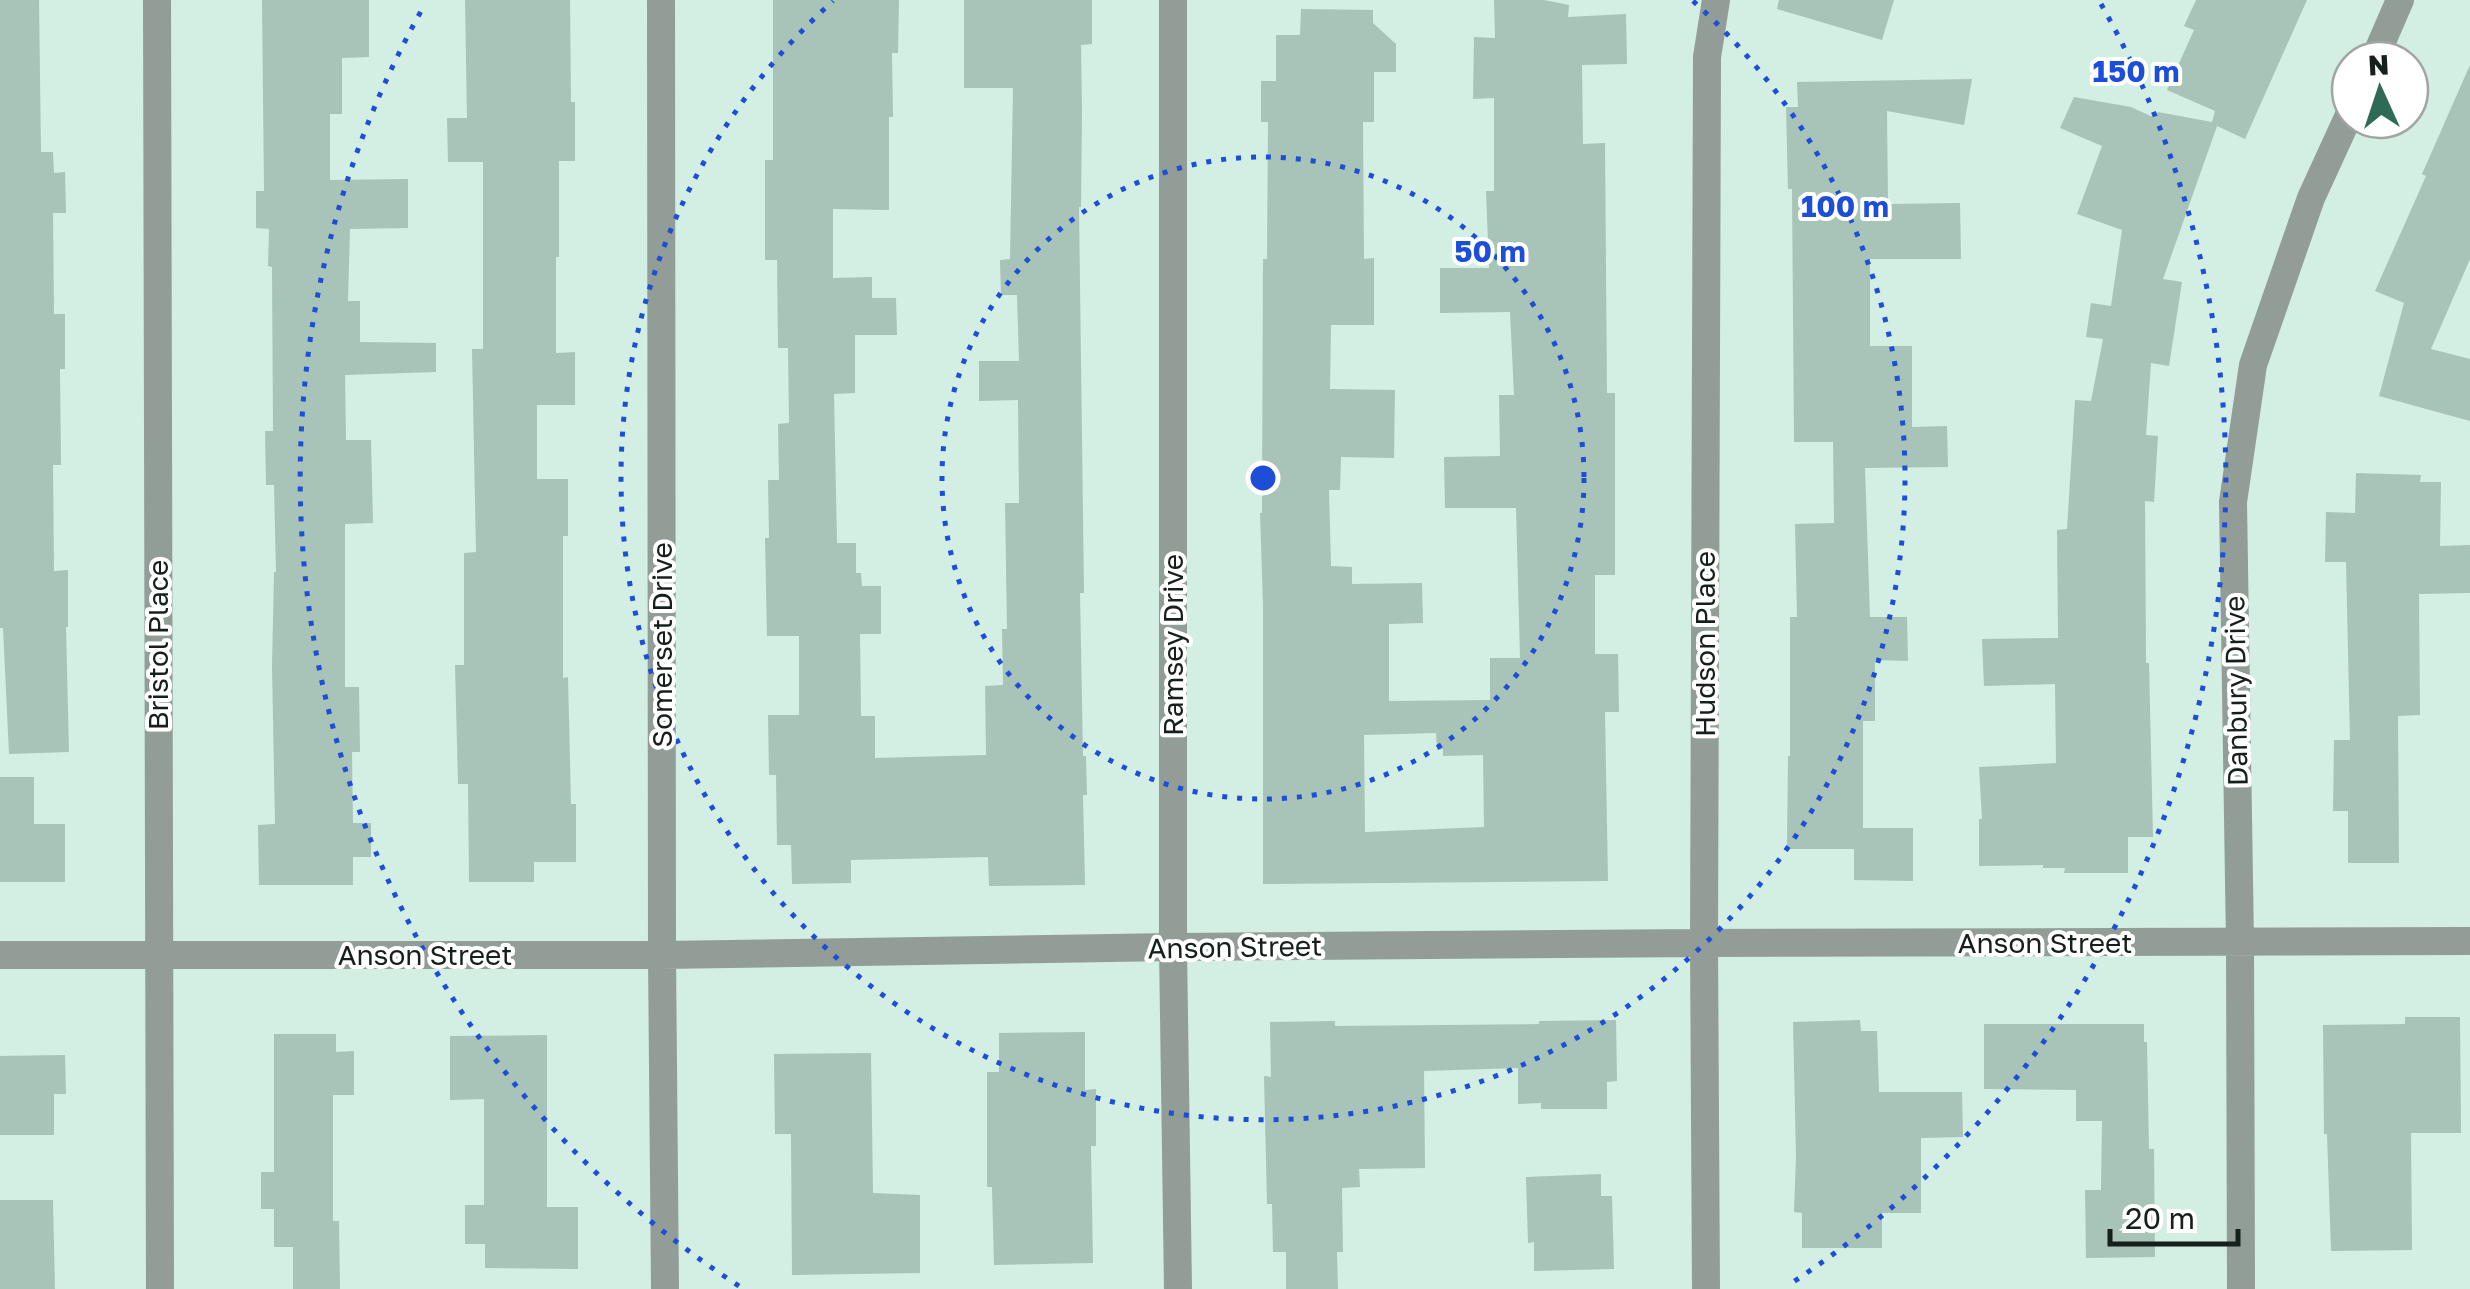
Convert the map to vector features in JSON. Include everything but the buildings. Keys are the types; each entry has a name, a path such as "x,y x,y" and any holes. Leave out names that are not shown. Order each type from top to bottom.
{"street":[{"name":"Bristol Place","path":"157,0 160,1289"},
{"name":"Somerset Drive","path":"661,0 664,1289"},
{"name":"Ramsey Drive","path":"1173,0 1173,947 1178,1289"},
{"name":"Hudson Place","path":"1706,1289 1707,57 1716,0"},
{"path":"2383,40 2400,0"},
{"name":"Danbury Drive","path":"2241,1289 2233,502 2254,365 2311,198 2337,140"},
{"name":"Anson Street","path":"0,955 662,955 1173,947 2470,941"}]}
